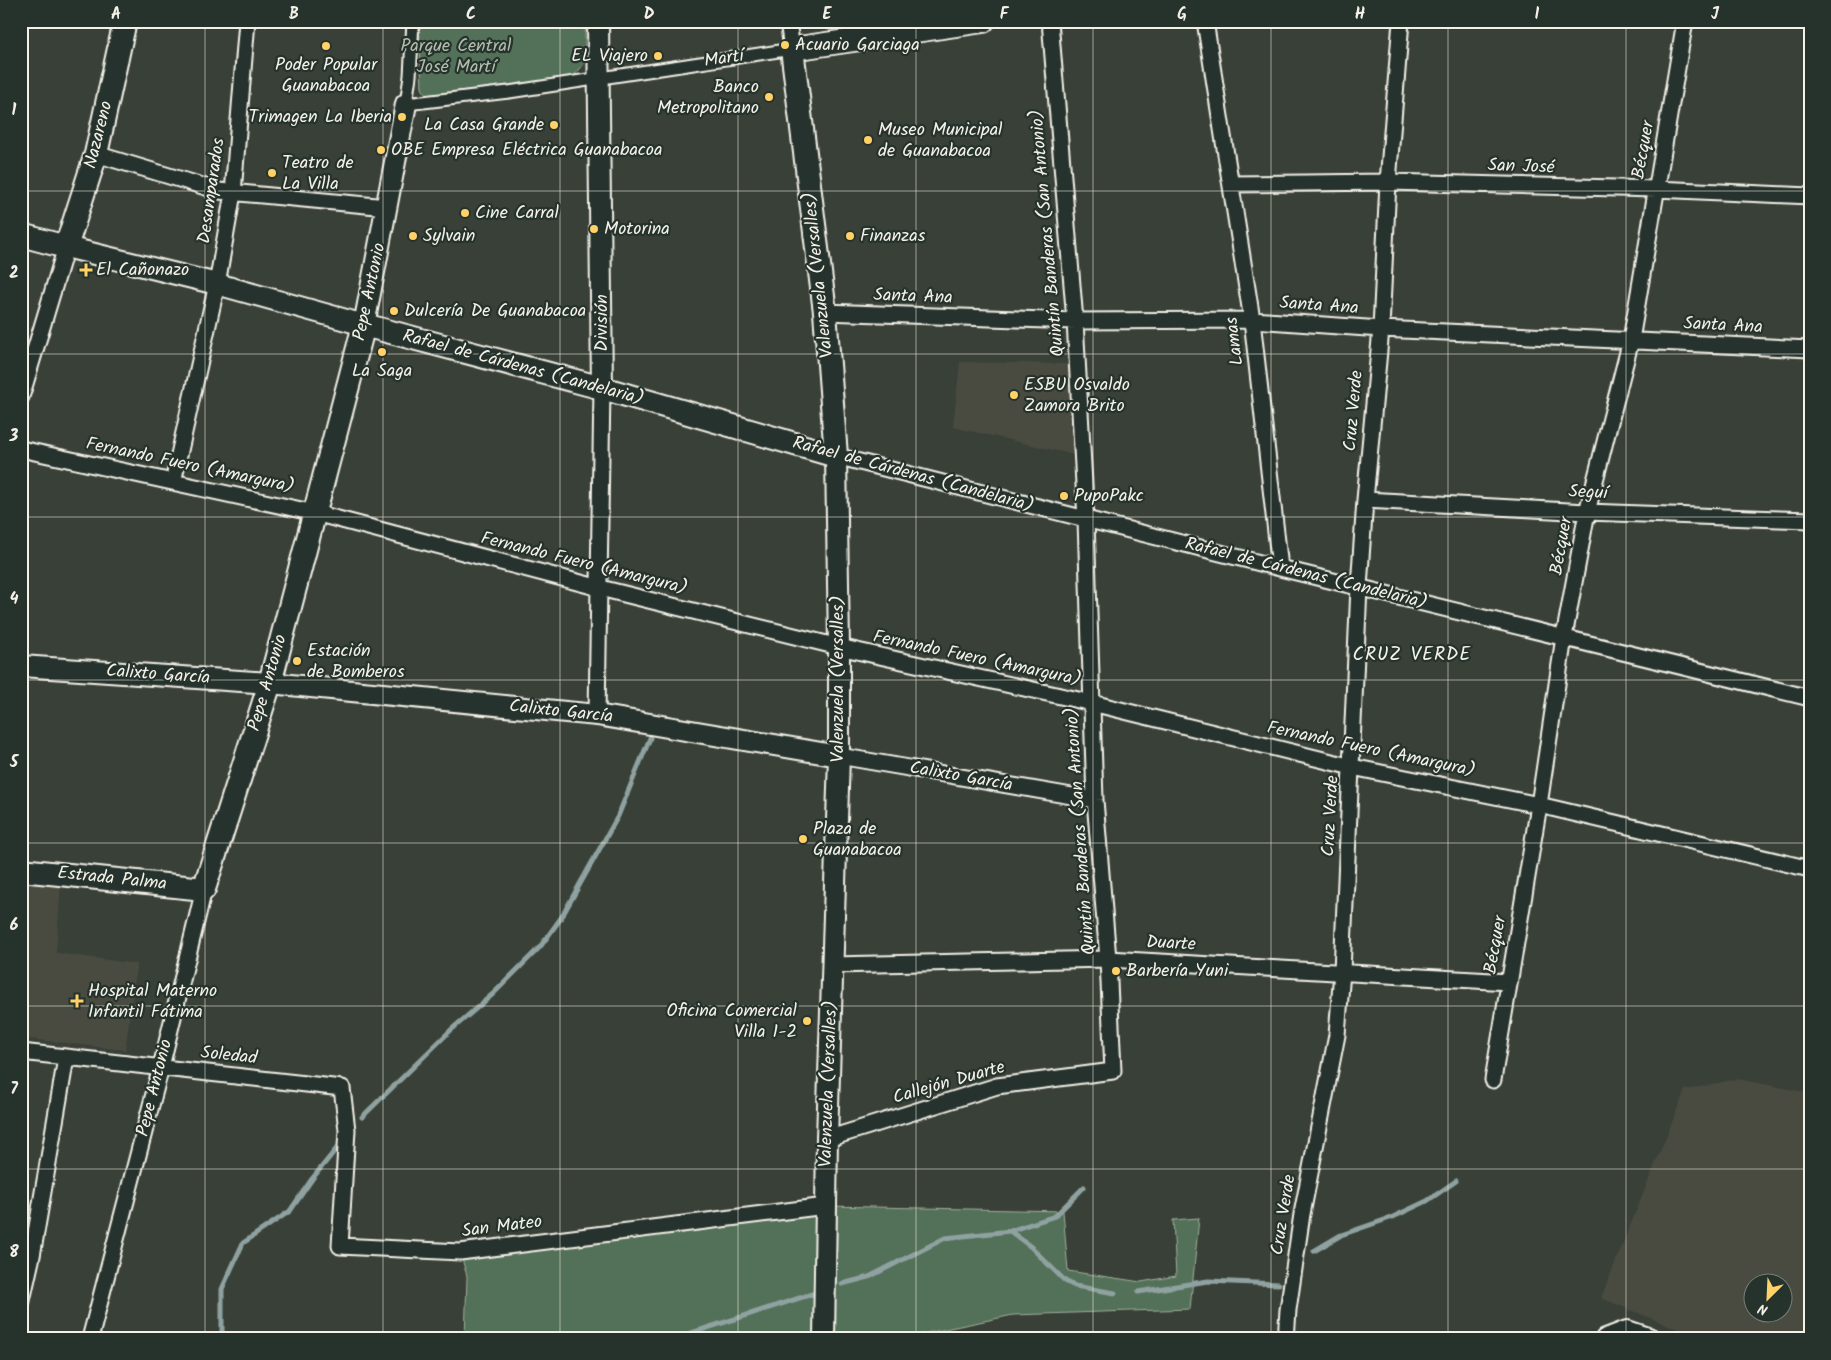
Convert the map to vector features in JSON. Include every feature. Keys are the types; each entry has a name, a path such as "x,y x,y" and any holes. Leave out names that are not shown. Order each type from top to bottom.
{"main road":[{"name":"Nazareno","path":"66,247 96,154 125,21"},
{"name":"Martí","path":"792,49 983,21"},
{"name":"Valenzuela (Versalles)","path":"792,49 825,312 836,456"},
{"name":"Rafael de Cárdenas (Candelaria)","path":"21,235 66,247"},
{"name":"Rafael de Cárdenas (Candelaria)","path":"364,325 602,388 836,456"},
{"name":"Pepe Antonio","path":"204,889 270,683 364,325"},
{"name":"Estrada Palma","path":"21,870 204,889"}],"street":[{"name":"Desamparados","path":"173,482 217,284 234,193 247,21"},
{"name":"Pepe Antonio","path":"364,325 406,104 410,76 413,21"},
{"name":"División","path":"597,715 602,388 598,21"},
{"name":"Valenzuela (Versalles)","path":"788,21 792,49"},
{"name":"Quintín Banderas (San Antonio)","path":"1050,21 1074,321 1086,520 1095,800 1108,959 1113,1071"},
{"name":"Lamas","path":"1205,21 1252,320 1280,568"},
{"name":"Cruz Verde","path":"1286,1339 1288,1310 1302,1214 1337,1035 1342,971 1359,587 1380,329 1388,182 1401,21"},
{"name":"Bécquer","path":"1493,1080 1564,637 1587,512 1632,340 1685,21"},
{"name":"Martí","path":"406,104 509,92 792,49"},
{"path":"96,154 219,191 387,207"},
{"name":"San José","path":"1232,184 1388,182 1656,189 1810,196"},
{"path":"21,397 66,247"},
{"name":"Rafael de Cárdenas (Candelaria)","path":"66,247 217,284 364,325"},
{"name":"Santa Ana","path":"825,312 1074,321 1252,320 1380,329 1632,340 1809,345"},
{"name":"Fernando Fuero (Amargura)","path":"21,449 315,513 600,588 839,648 1092,703 1352,767 1538,805 1810,869"},
{"name":"Valenzuela (Versalles)","path":"824,1339 827,1139 839,756 836,456"},
{"name":"Rafael de Cárdenas (Candelaria)","path":"836,456 1086,520 1810,698"},
{"name":"Seguí","path":"1365,500 1587,512 1810,520"},
{"name":"Calixto García","path":"21,666 270,683 597,715 1095,800"},
{"name":"Pepe Antonio","path":"90,1339 161,1067 204,889"},
{"name":"Duarte","path":"832,965 1108,959 1508,982"},
{"name":"Soledad","path":"21,1052 342,1088"},
{"path":"21,1305 32,1256 66,1058"},
{"name":"Callejón Duarte","path":"827,1139 997,1086 1113,1071"},
{"name":"San Mateo","path":"342,1088 347,1130 340,1246 460,1252 826,1206"},
{"path":"1606,1339 1627,1331 1651,1339"}],"shaded area":[{"name":"ESBU Osvaldo Zamora Brito","path":"960,362 1069,364 1075,455 953,427"},
{"name":"Hospital Materno Infantil Fátima","path":"21,879 61,882 56,953 137,964 125,1050 21,1038"},
{"path":"1737,1079 1810,1093 1810,1339 1703,1339 1601,1298 1685,1090"}],"green space":[{"name":"Parque Central José Martí","path":"419,21 585,21 585,63 573,77 426,95 422,88"},
{"path":"826,1206 1063,1211 1068,1271 1141,1282 1176,1276 1173,1220 1199,1218 1190,1309 1013,1315 897,1339 465,1339 467,1276 460,1252"}],"waterway":[{"path":"362,1117 451,1030 493,994 540,947 561,918 618,816 650,738"},
{"path":"222,1339 222,1289 243,1243 290,1211 312,1179 337,1148"},
{"path":"1314,1251 1341,1235 1393,1217 1427,1201 1456,1181"},
{"path":"842,1284 869,1277 945,1238 1010,1231 1055,1216 1084,1187"},
{"path":"1010,1231 1031,1247 1065,1281 1075,1286 1115,1293"},
{"path":"1138,1292 1208,1281 1279,1284"},
{"path":"673,1339 812,1294"}],"place":[{"name":"Acuario Garciaga","path":"785,45"},
{"name":"Poder Popular Guanabacoa","path":"326,46"},
{"name":"EL Viajero","path":"658,56"},
{"name":"Banco Metropolitano","path":"769,97"},
{"name":"Trimagen La Iberia","path":"402,117"},
{"name":"La Casa Grande","path":"554,125"},
{"name":"Museo Municipal de Guanabacoa","path":"868,140"},
{"name":"OBE Empresa Eléctrica Guanabacoa","path":"381,150"},
{"name":"Teatro de La Villa","path":"272,173"},
{"name":"Cine Carral","path":"465,213"},
{"name":"Motorina","path":"594,229"},
{"name":"Sylvain","path":"413,236"},
{"name":"Finanzas","path":"850,236"},
{"name":"El Cañonazo","path":"86,270"},
{"name":"Dulcería De Guanabacoa","path":"394,311"},
{"name":"La Saga","path":"382,352"},
{"name":"ESBU Osvaldo Zamora Brito","path":"1014,395"},
{"name":"PupoPakc","path":"1064,496"},
{"name":"Estación de Bomberos","path":"297,661"},
{"name":"Plaza de Guanabacoa","path":"803,839"},
{"name":"Barbería Yuni","path":"1116,971"},
{"name":"Hospital Materno Infantil Fátima","path":"77,1001"},
{"name":"Oficina Comercial Villa 1-2","path":"807,1021"}],"district":[{"name":"CRUZ VERDE","path":"1412,655"}]}
